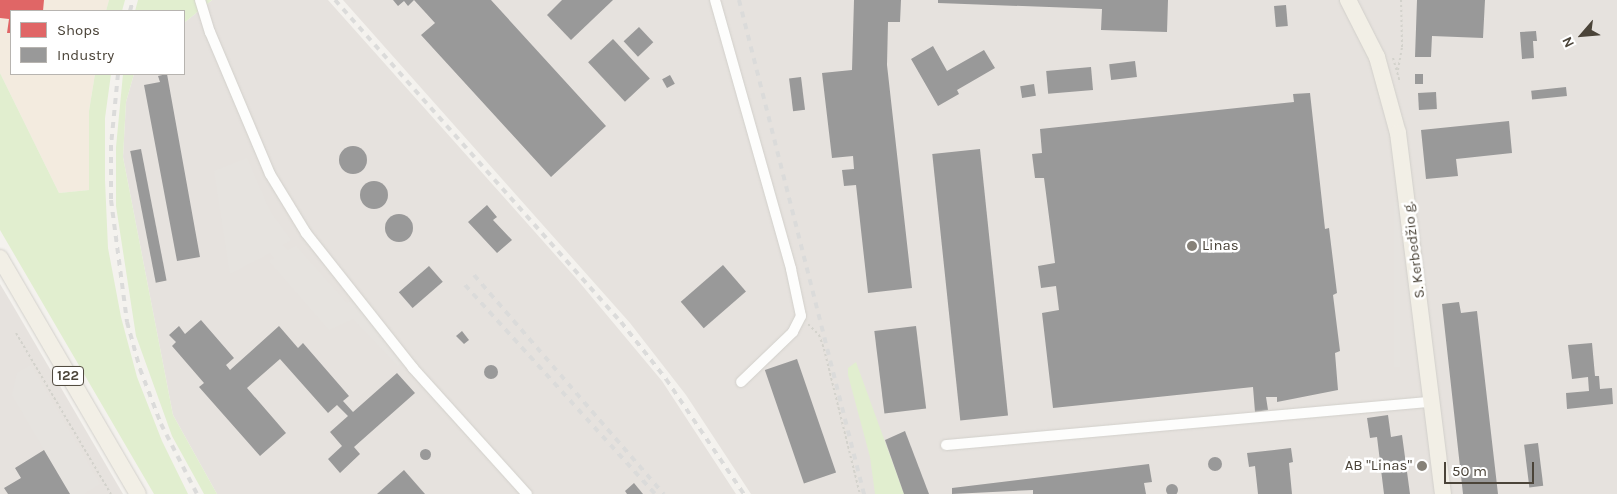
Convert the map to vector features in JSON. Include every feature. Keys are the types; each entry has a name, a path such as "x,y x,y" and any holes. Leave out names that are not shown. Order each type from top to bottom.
{"main road":[{"name":"S. Kerbedžio g.","path":"1352,5 1377,57 1398,133 1443,494"},
{"name":"122","path":"0,258 138,494"}],"street":[{"path":"200,0 210,32 270,174 306,233 413,368 527,494"},
{"path":"716,0 791,269 801,316 794,332 741,382"},
{"path":"946,445 1431,402"}],"path":[{"path":"1398,71 1402,47 1401,0"},
{"path":"801,316 819,335 824,348 860,494"},
{"path":"16,333 110,494"}],"shaded area":[{"path":"0,0 109,0 106,10 10,10 10,75 95,75 89,111 89,190 59,193 0,73"},
{"path":"212,0 328,0 575,277 662,381 736,494 217,494 173,415 123,157 126,102 134,75 185,75 185,22"},
{"path":"343,0 1617,0 1617,494 751,494 686,395 630,323"},
{"path":"247,158 270,211 291,240 282,245 288,250 296,246 347,303 357,297 406,359 398,366 353,319 329,330 269,261 274,258 270,253 230,274 214,171"},
{"path":"1394,202 1400,202 1400,367 1394,367"},
{"path":"0,284 12,304 123,494 0,494"},
{"path":"31,365 100,484 84,494 70,494 12,395 17,373"}],"green space":[{"path":"109,0 125,0 122,10 106,10"},
{"path":"138,0 212,0 185,22 185,10 135,10"},
{"path":"0,73 59,193 89,190 89,111 95,75 111,75 105,118 108,248 121,317 137,377 162,441 188,494 154,494 0,230"},
{"path":"123,75 134,75 126,102 123,157 173,415 217,494 204,494 172,436 136,336 116,206 116,147"},
{"path":"856,362 904,494 875,494 870,457 848,375 848,368"}],"building: Shops":[{"path":"0,0 44,0 43,10 10,10 10,33 7,33 9,19 0,18"}],"building: Industry":[{"path":"393,0 414,0 408,6 404,1 398,6"},
{"path":"414,0 491,0 606,126 551,177 421,35 435,23"},
{"path":"562,0 613,0 571,40 547,15"},
{"path":"854,0 901,0 900,22 888,22 887,65 912,288 868,293 856,185 844,186 842,170 854,169 853,156 832,158 822,73 852,70"},
{"path":"938,0 1168,0 1167,32 1101,30 1102,9 938,3"},
{"path":"1417,0 1485,0 1483,38 1432,36 1431,57 1415,57"},
{"path":"1286,5 1288,26 1276,27 1274,6"},
{"path":"639,27 653,42 638,57 624,41"},
{"path":"1536,31 1537,41 1533,41 1534,58 1522,59 1520,32"},
{"path":"613,39 650,78 625,102 588,62"},
{"path":"933,46 947,71 984,50 995,68 957,90 959,94 938,106 911,59"},
{"path":"1135,61 1137,77 1111,80 1109,64"},
{"path":"1091,67 1093,90 1048,94 1046,71"},
{"path":"1415,74 1423,74 1423,84 1415,84"},
{"path":"167,75 200,257 177,261 144,85 160,82 158,76"},
{"path":"670,75 675,84 667,88 662,79"},
{"path":"801,77 805,110 793,111 789,78"},
{"path":"1034,84 1036,96 1022,98 1020,86"},
{"path":"1566,87 1567,96 1532,100 1531,91"},
{"path":"1436,92 1437,109 1419,110 1418,93"},
{"name":"Linas","path":"1310,93 1325,229 1329,228 1337,293 1333,295 1340,351 1335,353 1338,390 1277,402 1277,397 1266,397 1268,410 1255,412 1253,387 1053,408 1042,313 1059,310 1056,286 1041,288 1038,266 1055,263 1044,178 1035,178 1032,154 1042,153 1040,129 1294,102 1293,94"},
{"path":"1509,121 1512,153 1456,159 1458,176 1426,179 1421,130"},
{"path":"353,146 363,150 367,160 363,170 353,174 343,170 339,160 343,150"},
{"path":"141,149 167,281 156,283 130,151"},
{"path":"980,149 1008,416 960,421 932,154"},
{"path":"374,181 384,185 388,195 384,205 374,209 364,205 360,195 364,185"},
{"path":"487,205 497,217 493,220 512,240 497,253 468,222"},
{"path":"399,214 409,218 413,228 409,238 399,242 389,238 385,228 389,218"},
{"path":"723,265 746,291 704,328 681,302"},
{"path":"429,266 443,282 413,308 399,292"},
{"path":"1459,302 1461,313 1477,311 1498,494 1463,494 1442,304"},
{"path":"201,320 234,358 226,365 230,370 279,326 298,348 303,343 349,396 343,401 353,412 397,373 415,393 354,447 360,454 340,473 328,459 342,446 330,432 348,416 337,405 328,413 280,359 247,388 286,433 260,456 199,387 204,383 172,346 176,342 169,335 179,326 185,334"},
{"path":"916,326 926,408 884,413 874,331"},
{"path":"462,331 469,340 464,344 456,336"},
{"path":"1592,343 1595,376 1599,376 1600,389 1612,388 1613,404 1567,409 1566,393 1589,391 1588,377 1572,379 1568,345"},
{"path":"797,359 836,472 804,484 765,370"},
{"path":"488,365 494,365 498,372 494,379 488,379 484,375 484,369"},
{"path":"1388,415 1391,437 1402,435 1410,494 1384,494 1377,437 1370,438 1367,418"},
{"path":"905,431 929,494 904,494 885,440"},
{"path":"1538,443 1543,486 1529,487 1524,445"},
{"path":"425,448 431,454 425,460 419,454"},
{"path":"1291,448 1293,462 1289,463 1292,494 1258,494 1255,466 1249,467 1247,453"},
{"path":"44,450 70,494 8,494 4,488 21,478 15,468"},
{"path":"1215,457 1220,459 1222,464 1220,469 1215,471 1210,469 1208,464 1210,459"},
{"path":"1149,464 1152,482 1144,483 1146,494 1033,494 1033,490 952,494 952,488"},
{"path":"404,470 425,494 377,494"},
{"path":"634,483 643,494 627,494 625,491"},
{"path":"1172,484 1178,490 1174,495 1168,494 1166,490"}],"railway":[{"path":"130,10 133,0"},
{"path":"335,0 621,322 666,379 744,494"},
{"path":"739,0 864,494"},
{"path":"118,75 111,145 111,200 127,322 140,369 161,424 197,494"},
{"path":"474,275 664,494"},
{"path":"465,285 655,494"}],"place":[{"name":"Linas","path":"1192,246"},
{"name":"AB \"Linas\"","path":"1422,466"}]}
